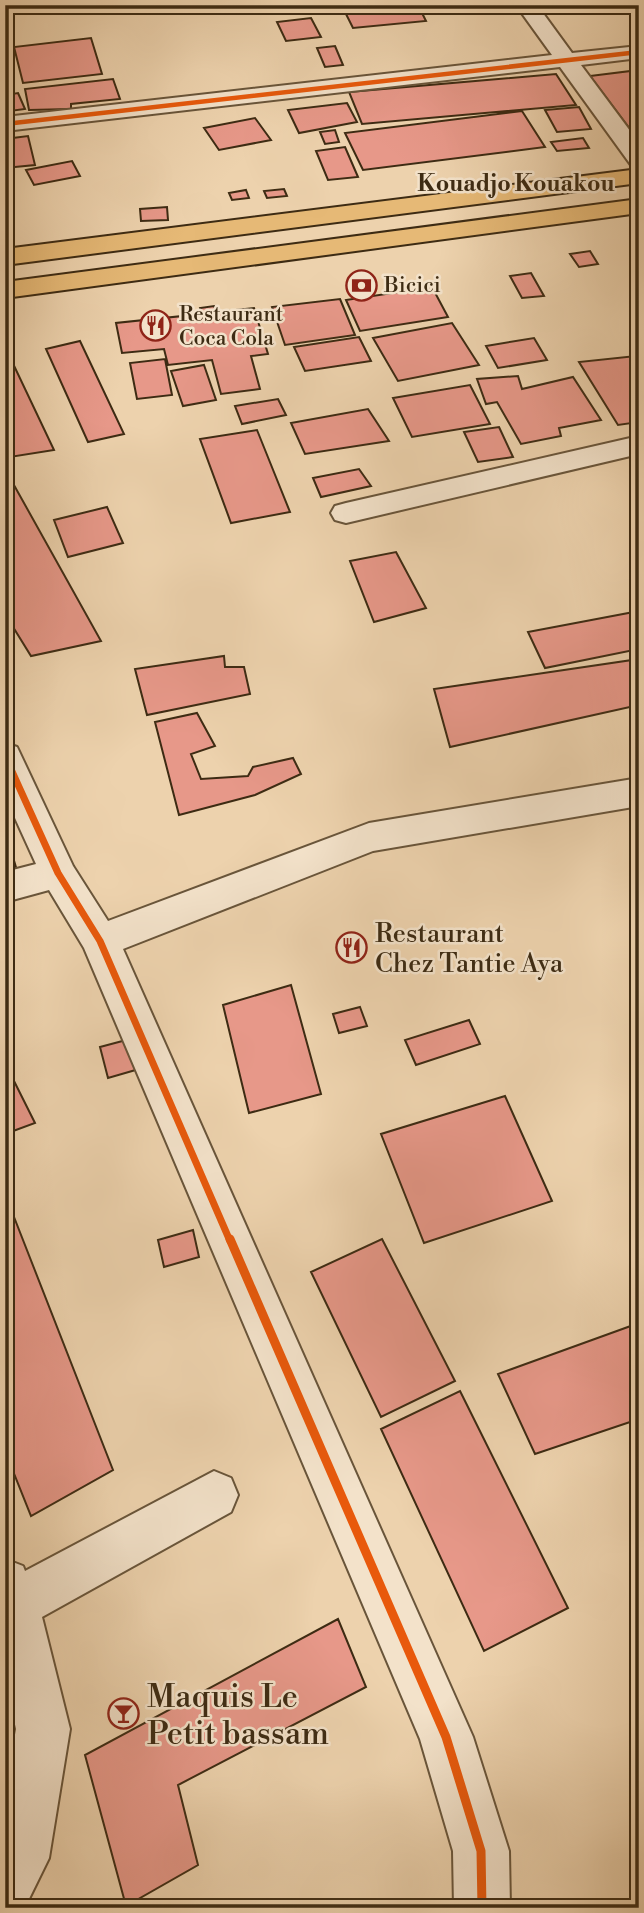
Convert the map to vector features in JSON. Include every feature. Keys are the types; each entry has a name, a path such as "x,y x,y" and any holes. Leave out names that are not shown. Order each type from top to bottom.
{"main road":[{"path":"5,257 639,176"},
{"path":"5,290 639,206"}],"street":[{"path":"526,5 639,160"},
{"path":"5,124 639,51"},
{"path":"346,513 639,445"},
{"path":"5,755 58,873 100,941 446,1737 481,1851 482,1908"},
{"path":"100,941 369,837 639,792"},
{"path":"5,887 58,873"},
{"path":"5,1887 21,1858 43,1728 10,1595 214,1494"}],"building":[{"path":"418,5 426,21 353,28 345,12"},
{"path":"311,18 321,37 286,41 277,22"},
{"path":"91,38 102,74 23,83 14,47"},
{"path":"335,46 343,65 325,67 317,48"},
{"path":"639,70 639,141 590,76"},
{"path":"556,74 576,105 362,124 349,92"},
{"path":"113,79 120,99 71,104 71,109 29,110 25,89"},
{"path":"18,93 25,109 10,111 6,95"},
{"path":"347,103 357,122 299,133 288,110"},
{"path":"579,107 591,129 557,132 545,110"},
{"path":"522,111 545,147 363,170 345,133"},
{"path":"255,118 271,140 219,150 204,128"},
{"path":"335,130 339,142 325,144 320,132"},
{"path":"28,136 35,165 5,168 5,139"},
{"path":"583,138 589,148 557,151 551,142"},
{"path":"345,147 358,177 328,180 316,151"},
{"path":"72,161 80,176 34,185 26,170"},
{"path":"284,189 287,196 267,198 264,191"},
{"path":"246,190 249,198 232,200 229,193"},
{"path":"167,207 168,220 141,221 140,209"},
{"path":"590,251 598,264 579,267 570,254"},
{"path":"531,273 544,296 522,298 510,276"},
{"path":"432,287 448,317 360,331 346,300"},
{"path":"340,299 355,335 285,345 272,307"},
{"path":"214,306 216,312 254,308 268,354 251,356 260,389 221,394 212,360 168,365 164,349 122,353 116,323 201,314 200,308"},
{"path":"452,323 479,365 398,381 373,338"},
{"path":"359,337 371,361 305,371 294,347"},
{"path":"534,338 547,360 498,368 486,346"},
{"path":"80,341 124,434 88,442 46,349"},
{"path":"5,353 8,353 54,450 10,457 5,446"},
{"path":"636,356 639,359 639,422 618,425 579,362"},
{"path":"165,359 172,395 137,399 130,363"},
{"path":"204,365 216,400 183,406 171,371"},
{"path":"518,376 522,389 573,377 601,420 559,428 561,436 521,444 497,402 486,404 477,379"},
{"path":"470,385 490,424 412,437 393,398"},
{"path":"278,399 286,415 242,424 235,406"},
{"path":"368,409 389,441 305,454 291,423"},
{"path":"499,427 513,457 478,462 464,432"},
{"path":"257,430 290,512 231,523 200,439"},
{"path":"5,469 101,641 31,656 5,614"},
{"path":"359,469 371,486 321,497 313,478"},
{"path":"107,507 123,543 68,557 54,520"},
{"path":"396,552 426,608 374,622 350,561"},
{"path":"639,611 639,649 545,668 528,632"},
{"path":"224,656 225,667 244,667 250,694 147,715 135,669"},
{"path":"639,659 639,705 450,747 434,689"},
{"path":"197,713 215,746 191,754 201,779 248,776 253,767 293,758 301,774 255,795 179,815 155,722"},
{"path":"5,830 18,874 5,875"},
{"path":"291,985 321,1094 249,1113 223,1005"},
{"path":"360,1007 367,1026 339,1033 333,1014"},
{"path":"469,1020 480,1044 416,1065 405,1040"},
{"path":"130,1039 139,1069 108,1078 100,1047"},
{"path":"12,1077 35,1123 5,1134 5,1080"},
{"path":"505,1096 552,1201 424,1243 381,1134"},
{"path":"5,1194 113,1470 31,1516 5,1451"},
{"path":"193,1230 199,1257 164,1267 158,1240"},
{"path":"382,1239 455,1381 381,1417 311,1272"},
{"path":"639,1323 639,1419 535,1454 498,1374"},
{"path":"460,1391 568,1608 484,1651 381,1429"},
{"path":"338,1619 366,1687 178,1785 198,1865 126,1906 85,1755"}],"cycle path":[{"path":"5,124 639,52"},
{"path":"5,756 58,873 100,941 446,1737 481,1851 482,1908"}],"place":[{"name":"Bicici","path":"361,285"},
{"name":"Restaurant Coca Cola","path":"156,326"},
{"name":"Restaurant Chez Tantie Aya","path":"352,948"},
{"name":"Maquis Le Petit bassam","path":"124,1714"}],"district":[{"name":"Kouadjo Kouakou","path":"516,183"}]}
